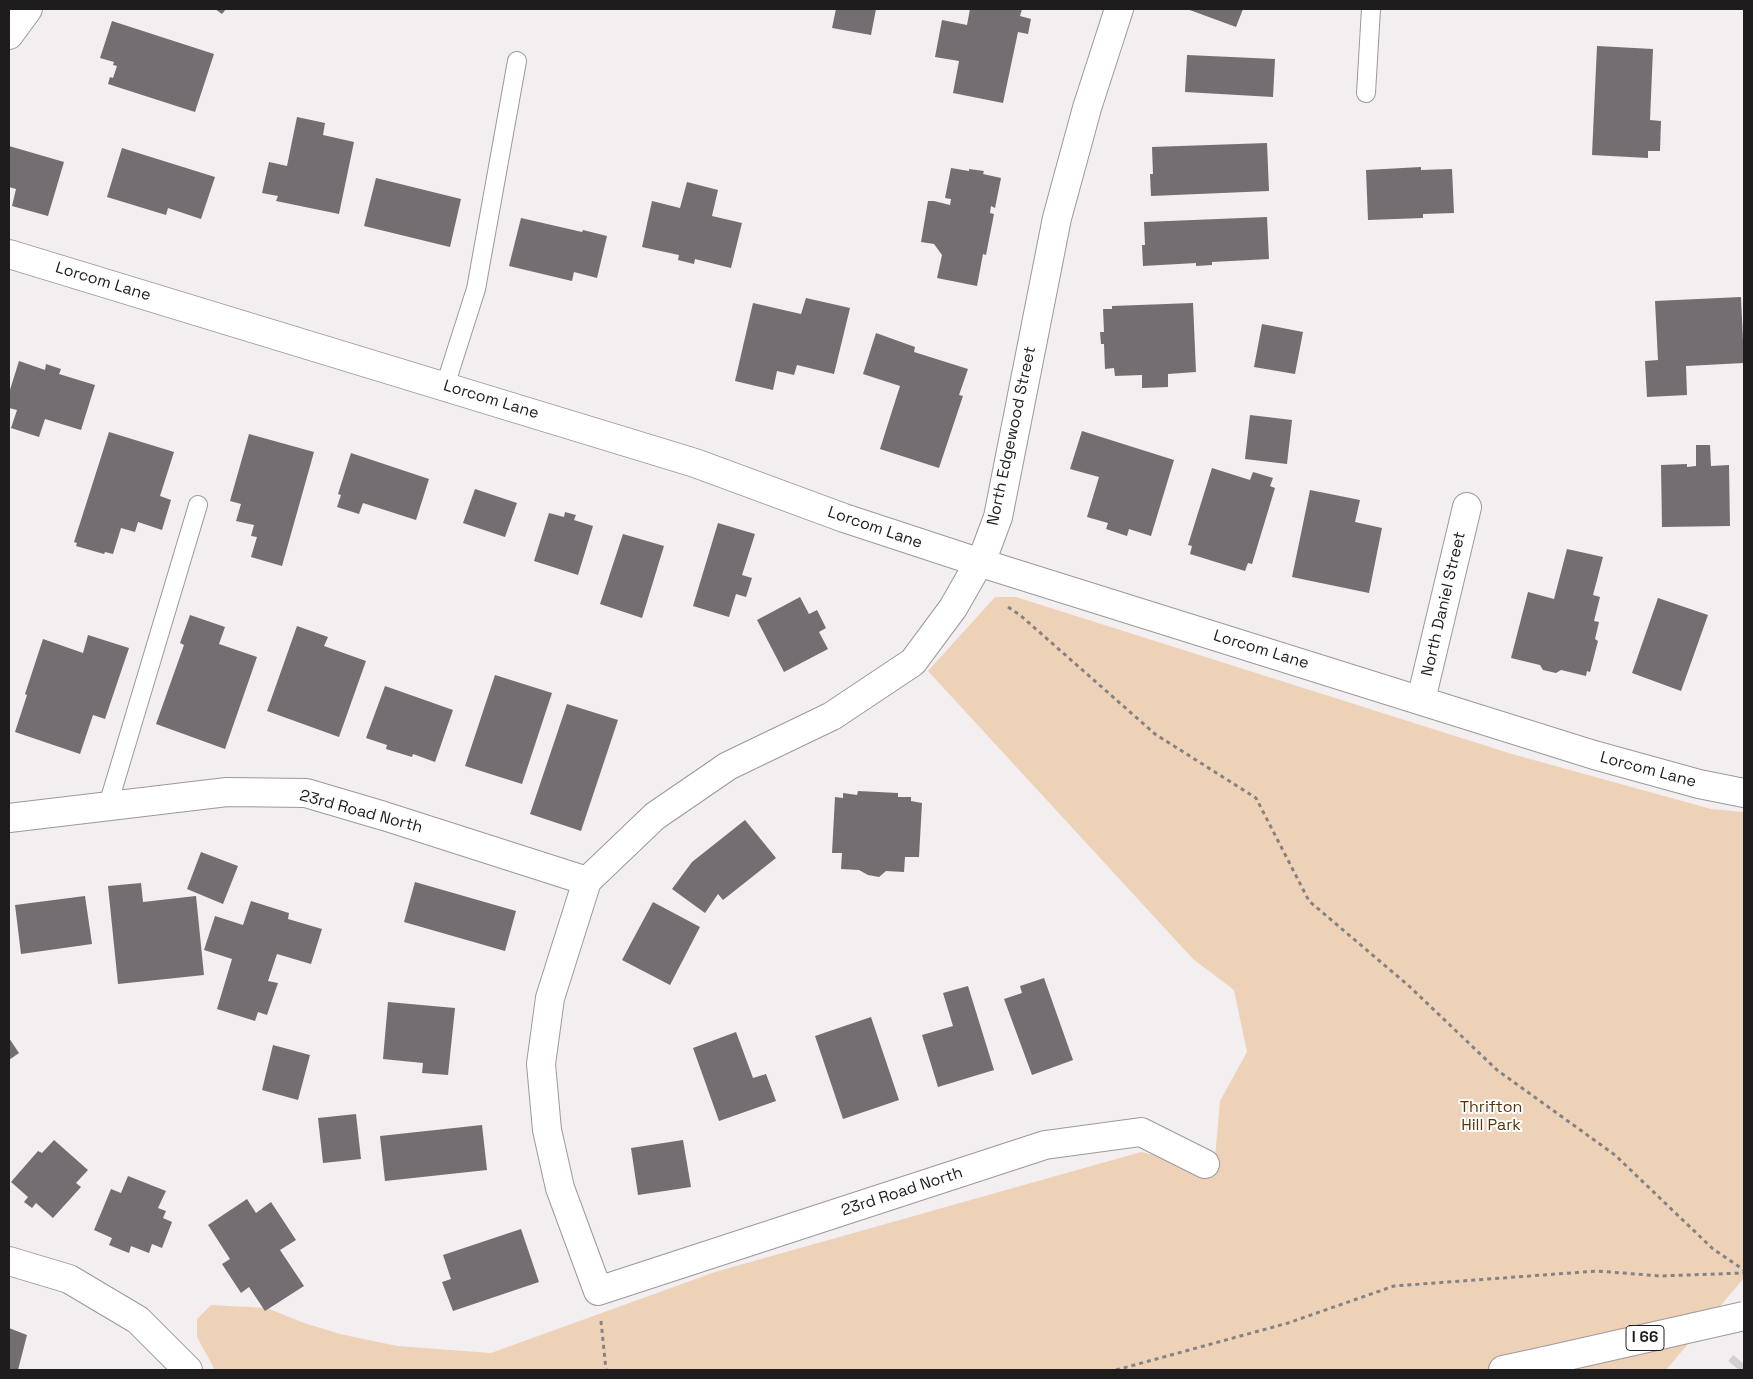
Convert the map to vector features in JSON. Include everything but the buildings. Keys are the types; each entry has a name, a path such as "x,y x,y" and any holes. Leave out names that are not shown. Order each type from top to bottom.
{"main road":[{"path":"9,35 28,9"},
{"name":"North Edgewood Street","path":"598,1291 560,1188 547,1130 541,1064 550,998 586,881 655,816 728,766 832,716 913,662 953,608 990,541 998,516 1045,275 1072,162 1087,108 1120,9"},
{"name":"Lorcom Lane","path":"9,254 695,462 844,518 978,562 1622,763 1699,784 1744,792"},
{"name":"North Daniel Street","path":"1421,700 1467,507"},
{"name":"23rd Road North","path":"9,818 228,792 306,793 586,881"},
{"name":"23rd Road North","path":"598,1291 1045,1145 1141,1132 1205,1164"},
{"path":"9,1262 69,1279 138,1320 188,1370"},
{"name":"I 66","path":"1503,1370 1744,1316"}],"lane":[{"path":"1366,93 1371,9"},
{"path":"445,386 476,288 517,61"},
{"path":"108,805 198,505"}],"path":[{"path":"1001,605 1007,606 1020,615 1155,734 1256,798 1309,901 1409,986 1497,1070 1615,1155 1712,1249 1744,1272"},
{"path":"1116,1370 1288,1323 1394,1286 1597,1271 1660,1276 1744,1272"},
{"path":"598,1291 606,1370"}],"green space":[{"name":"Thrifton Hill Park","path":"995,597 1016,597 1512,754 1711,809 1744,812 1744,1278 1666,1370 215,1370 197,1337 197,1319 211,1305 267,1308 304,1323 340,1334 397,1346 491,1353 715,1272 1141,1152 1214,1169 1220,1101 1247,1052 1234,990 1193,959 928,671"}],"tunnel":[{"path":"1739,1370 1744,1364"}]}
